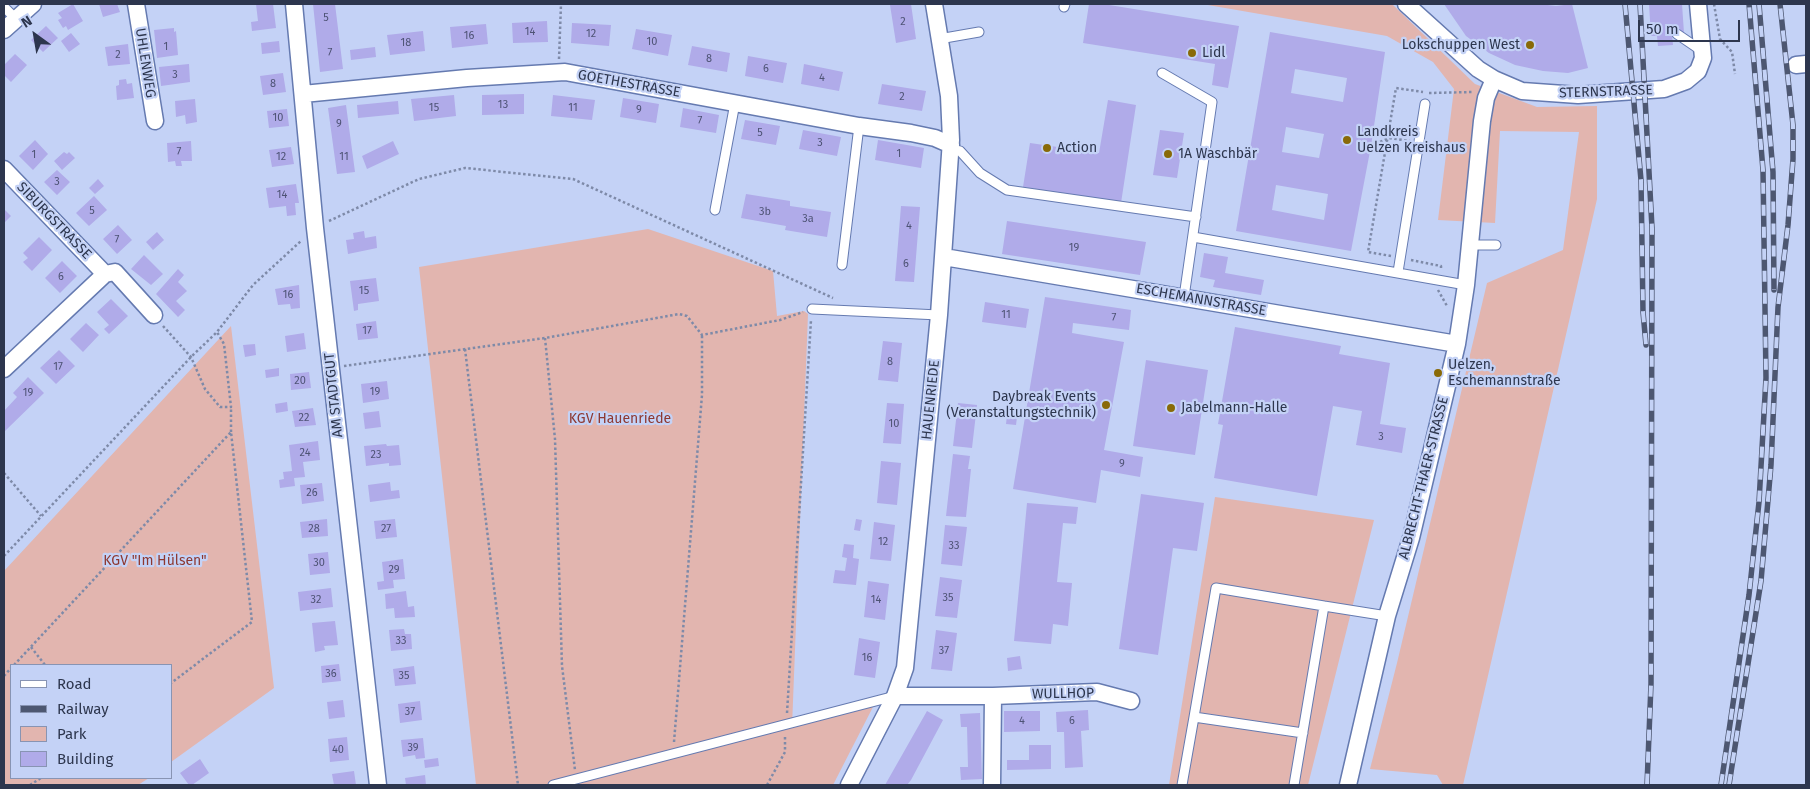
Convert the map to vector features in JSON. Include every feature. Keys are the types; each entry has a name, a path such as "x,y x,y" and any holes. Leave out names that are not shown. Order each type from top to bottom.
{"street":[{"path":"10,25 33,4"},
{"name":"UHLENWEG","path":"136,4 155,121"},
{"name":"AM STADTGUT","path":"294,4 304,94 315,228 378,785"},
{"name":"HAUENRIEDE","path":"849,785 896,696 905,668 940,315 951,147 952,121 934,4"},
{"name":"STERNSTRASSE","path":"1406,4 1478,69 1494,80 1522,91 1578,95 1664,89 1686,81 1698,71 1703,58 1702,51"},
{"path":"1698,4 1702,51"},
{"name":"GOETHESTRASSE","path":"304,94 466,78 558,73 653,87 859,126 935,138 951,147"},
{"name":"ALBRECHT-THAER-STRASSE","path":"1348,785 1387,616 1411,538 1457,344 1466,286 1468,245 1482,121 1486,98 1494,80"},
{"name":"SIBURGSTRASSE","path":"4,169 104,274 115,272 154,315"},
{"name":"ESCHEMANNSTRASSE","path":"944,257 1457,344"},
{"path":"4,369 104,274"},
{"name":"WULLHOP","path":"896,696 993,696 1097,692 1131,701"},
{"path":"992,785 993,696"}],"lane":[{"path":"4,6 10,25"},
{"path":"939,39 979,32"},
{"path":"1677,34 1702,51"},
{"path":"1162,73 1212,102 1184,297"},
{"path":"714,210 735,103"},
{"path":"1398,272 1424,104"},
{"path":"842,265 859,126"},
{"path":"951,147 960,151 980,173 1007,190 1196,217"},
{"path":"1193,237 1398,272 1466,286"},
{"path":"1468,245 1496,246"},
{"path":"812,309 940,315"},
{"path":"1182,785 1216,588 1387,616"},
{"path":"1294,785 1324,606"},
{"path":"553,785 896,696"},
{"path":"1194,717 1303,733"}],"path":[{"path":"558,73 561,4"},
{"path":"1714,4 1720,39 1732,52 1735,74"},
{"path":"1371,146 1389,138 1418,142"},
{"path":"4,556 191,357 217,332 253,286 315,228 419,179 465,168 574,179 839,300"},
{"path":"702,335 780,320 812,309 785,752 767,785"},
{"path":"331,367 545,338 679,314 687,316 702,335 702,396 672,755"},
{"path":"154,315 191,357 204,389 220,407 231,407"},
{"path":"172,682 252,622 230,432 231,407 224,344 217,332"},
{"path":"545,338 555,439 562,666 576,780"},
{"path":"464,349 518,785"},
{"path":"15,664 230,432"},
{"path":"4,473 41,516"},
{"path":"30,647 44,664"}],"green space":[{"path":"1202,4 1393,5 1475,84 1537,107 1597,106 1597,199 1463,785 1443,785 1437,775 1370,769 1487,283 1563,250 1579,132 1500,131 1495,223 1438,220 1454,89 1433,62 1387,36"},
{"name":"KGV Hauenriede","path":"648,229 773,271 777,316 804,311 808,314 792,727 874,705 833,785 476,785 419,267"},
{"name":"KGV \"Im Hülsen\"","path":"231,326 274,688 172,761 172,664 10,664 10,779 147,779 138,785 4,785 4,571"},
{"path":"1215,497 1374,520 1308,785 1169,785"}],"building":[{"path":"73,4 83,21 68,30 66,26 63,28 58,20 62,18 58,13"},
{"path":"99,4 117,4 120,12 103,17"},
{"path":"256,4 273,4 276,28 252,31 251,22 258,21"},
{"path":"313,4 335,4 343,69 320,72"},
{"path":"911,4 916,39 896,43 890,5"},
{"name":"Lidl","path":"1089,4 1103,4 1239,26 1228,88 1212,85 1215,64 1083,43"},
{"name":"Lokschuppen West","path":"1444,4 1539,4 1556,6 1572,4 1588,68 1568,73 1543,71 1515,65 1489,53 1466,36"},
{"path":"1649,4 1682,4 1684,33 1672,34 1673,45 1658,46 1657,36 1651,36"},
{"path":"547,21 548,42 513,43 512,23"},
{"path":"572,23 611,25 609,46 571,43"},
{"path":"486,24 488,44 452,48 450,27"},
{"path":"46,26 58,38 43,52 31,40"},
{"path":"174,28 174,32 176,31 178,55 157,58 154,30"},
{"path":"636,29 672,35 668,56 632,49"},
{"path":"423,31 425,51 390,55 387,35"},
{"name":"Landkreis Uelzen Kreishaus","path":"1270,32 1385,52 1371,146 1351,251 1236,231","holes":["1295,69 1347,78 1343,102 1291,93","1286,127 1324,134 1319,158 1282,152","1276,185 1328,194 1324,220 1272,210"]},
{"path":"71,33 80,44 69,52 61,41"},
{"path":"279,41 280,52 262,54 261,43"},
{"path":"128,44 130,64 108,66 105,47"},
{"path":"692,46 730,53 727,72 688,65"},
{"path":"375,47 376,57 351,60 350,50"},
{"path":"15,54 27,65 11,82 4,75 4,65"},
{"path":"748,56 787,63 783,83 745,76"},
{"path":"189,64 190,82 161,86 159,67"},
{"path":"804,64 843,72 839,91 801,84"},
{"path":"283,73 286,92 263,95 260,76"},
{"path":"126,79 127,84 132,83 134,98 117,100 116,86 119,85 119,80"},
{"path":"882,84 926,91 922,111 878,104"},
{"path":"524,94 524,114 482,115 482,95"},
{"path":"454,95 456,116 414,121 411,99"},
{"path":"553,95 595,100 592,120 551,116"},
{"path":"623,98 659,104 656,123 620,117"},
{"path":"195,99 197,122 186,124 185,115 176,117 175,101"},
{"name":"Action","path":"1108,100 1136,105 1121,203 1023,187 1030,143 1099,153"},
{"path":"398,101 399,114 358,118 357,105"},
{"path":"346,105 355,172 337,174 328,108"},
{"path":"683,108 719,115 716,133 680,127"},
{"path":"287,109 289,126 269,128 267,111"},
{"path":"745,120 780,126 776,145 741,139"},
{"path":"803,130 841,137 837,156 799,149"},
{"name":"1A Waschbär","path":"1160,130 1184,133 1177,178 1153,175"},
{"path":"35,140 48,154 33,170 19,156"},
{"path":"878,140 924,148 921,168 875,160"},
{"path":"191,141 192,161 181,161 182,166 176,166 175,161 168,162 167,143"},
{"path":"393,141 399,154 367,169 362,156"},
{"path":"291,147 294,164 272,167 269,150"},
{"path":"64,152 67,154 69,152 75,158 62,170 54,161"},
{"path":"57,170 70,182 57,195 44,182"},
{"path":"98,179 104,186 95,194 89,188"},
{"path":"296,184 299,203 295,203 296,215 287,216 286,206 269,208 266,188"},
{"path":"746,194 790,201 790,206 831,212 827,237 785,230 786,226 741,218"},
{"path":"94,196 107,210 89,226 76,213"},
{"path":"901,206 920,207 914,282 895,281"},
{"path":"4,209 11,216 4,223"},
{"path":"1007,221 1146,242 1140,275 1002,254"},
{"path":"118,225 132,240 117,254 103,239"},
{"path":"364,231 365,238 376,236 377,248 348,254 346,240 354,239 353,233"},
{"path":"157,232 164,240 153,250 146,242"},
{"path":"39,237 52,250 32,271 23,262 28,258 23,253"},
{"path":"1204,253 1228,257 1225,273 1264,280 1261,295 1213,287 1215,280 1200,277"},
{"path":"144,255 163,274 151,285 131,269"},
{"path":"62,261 77,276 60,293 45,278"},
{"path":"178,269 184,275 178,282 187,291 176,301 185,310 178,317 156,294"},
{"path":"376,278 379,301 358,304 358,310 354,311 350,281"},
{"path":"299,285 300,308 291,309 290,304 278,305 275,289"},
{"path":"1045,297 1131,310 1129,330 1073,323 1072,333 1124,342 1104,450 1143,457 1140,477 1101,470 1096,503 1013,489"},
{"path":"111,299 128,316 109,334 104,329 109,325 97,312"},
{"path":"985,302 1029,309 1026,328 982,322"},
{"path":"376,321 378,338 358,340 356,324"},
{"path":"86,323 99,335 83,352 70,339"},
{"path":"1235,327 1341,346 1339,354 1390,363 1380,424 1406,428 1402,453 1356,445 1362,411 1333,406 1317,496 1214,478 1223,425 1218,424"},
{"path":"304,333 306,349 287,352 285,336"},
{"path":"883,341 902,343 898,382 878,380"},
{"path":"255,344 256,355 245,357 243,345"},
{"path":"59,350 75,366 56,384 40,368"},
{"name":"Jabelmann-Halle","path":"1146,360 1208,370 1195,455 1133,446"},
{"path":"279,368 279,376 266,378 265,370"},
{"path":"309,372 311,388 291,390 290,374"},
{"path":"28,377 44,393 4,432 4,411 17,397 13,393"},
{"path":"387,381 389,399 363,403 361,384"},
{"path":"287,402 288,411 276,413 275,404"},
{"path":"887,403 904,404 901,444 883,443"},
{"path":"958,403 977,405 972,448 953,446"},
{"path":"1008,407 1018,409 1016,425 1006,424"},
{"path":"313,408 316,425 295,427 292,411"},
{"path":"379,411 381,427 365,429 363,413"},
{"path":"318,441 320,460 303,462 305,477 294,478 295,486 280,488 279,480 284,479 283,472 292,471 289,445"},
{"path":"386,444 387,446 399,445 401,465 389,466 389,463 366,466 364,446"},
{"path":"953,454 970,456 968,469 971,469 966,517 946,516"},
{"path":"881,461 901,463 897,505 877,503"},
{"path":"390,482 391,491 399,490 400,498 370,502 368,485"},
{"path":"322,483 324,501 302,504 300,485"},
{"path":"1141,494 1204,503 1197,551 1173,548 1158,655 1119,649"},
{"path":"1027,503 1078,507 1076,524 1063,523 1057,582 1072,583 1068,626 1053,624 1051,644 1014,641"},
{"path":"327,519 328,536 302,538 300,522"},
{"path":"395,519 397,537 376,539 374,521"},
{"path":"856,519 862,520 860,531 854,530"},
{"path":"874,522 895,525 891,561 870,559"},
{"path":"945,525 967,527 962,566 941,564"},
{"path":"844,544 854,545 853,558 859,559 856,585 833,583 835,570 845,571 847,558 842,557"},
{"path":"328,552 330,573 310,575 308,554"},
{"path":"403,559 405,579 393,580 394,588 378,590 377,582 384,581 382,562"},
{"path":"940,577 962,580 957,618 935,616"},
{"path":"868,581 889,584 885,620 864,617"},
{"path":"331,588 333,607 300,611 298,592"},
{"path":"406,591 408,607 414,606 415,617 395,618 394,608 386,609 385,594"},
{"path":"335,621 338,645 324,646 325,650 315,652 312,623"},
{"path":"404,629 405,634 411,634 412,649 391,651 389,630"},
{"path":"936,630 957,633 952,671 931,669"},
{"path":"859,638 880,642 875,678 854,675"},
{"path":"1020,656 1022,669 1008,671 1007,658"},
{"path":"339,664 341,681 322,683 321,666"},
{"path":"414,666 416,684 395,686 393,669"},
{"path":"343,700 345,717 329,719 327,702"},
{"path":"420,701 422,720 400,723 398,704"},
{"path":"1088,710 1089,730 1081,731 1083,767 1065,768 1064,732 1057,732 1056,712"},
{"path":"927,711 943,720 911,780 907,785 885,785"},
{"path":"1004,711 1040,711 1040,731 1004,732"},
{"path":"980,713 982,779 961,780 960,767 968,767 967,727 961,727 960,714"},
{"path":"347,737 349,760 330,762 328,739"},
{"path":"423,738 425,758 416,759 415,755 403,757 401,740"},
{"path":"1029,745 1051,745 1051,769 1007,770 1007,760 1029,760"},
{"path":"438,758 439,766 425,768 424,760"},
{"path":"200,759 209,773 192,785 189,785 180,773"},
{"path":"354,771 356,785 334,785 332,774"},
{"path":"425,775 426,785 406,785 405,778"}],"railway":[{"path":"1625,4 1641,180 1643,312 1646,345"},
{"path":"1640,4 1652,228 1651,684 1647,785"},
{"path":"1721,785 1749,595 1759,502 1766,378 1763,170 1749,4"},
{"path":"1759,4 1773,172 1774,290"},
{"path":"1729,785 1761,581 1771,465 1778,307 1788,225 1793,159 1793,125 1780,4"}],"place":[{"name":"Lokschuppen West","path":"1530,45"},
{"name":"Lidl","path":"1192,53"},
{"name":"Landkreis Uelzen Kreishaus","path":"1347,140"},
{"name":"Action","path":"1047,148"},
{"name":"1A Waschbär","path":"1168,154"},
{"name":"Uelzen, Eschemannstraße","path":"1438,373"},
{"name":"Daybreak Events (Veranstaltungstechnik)","path":"1106,405"},
{"name":"Jabelmann-Halle","path":"1171,408"}]}
